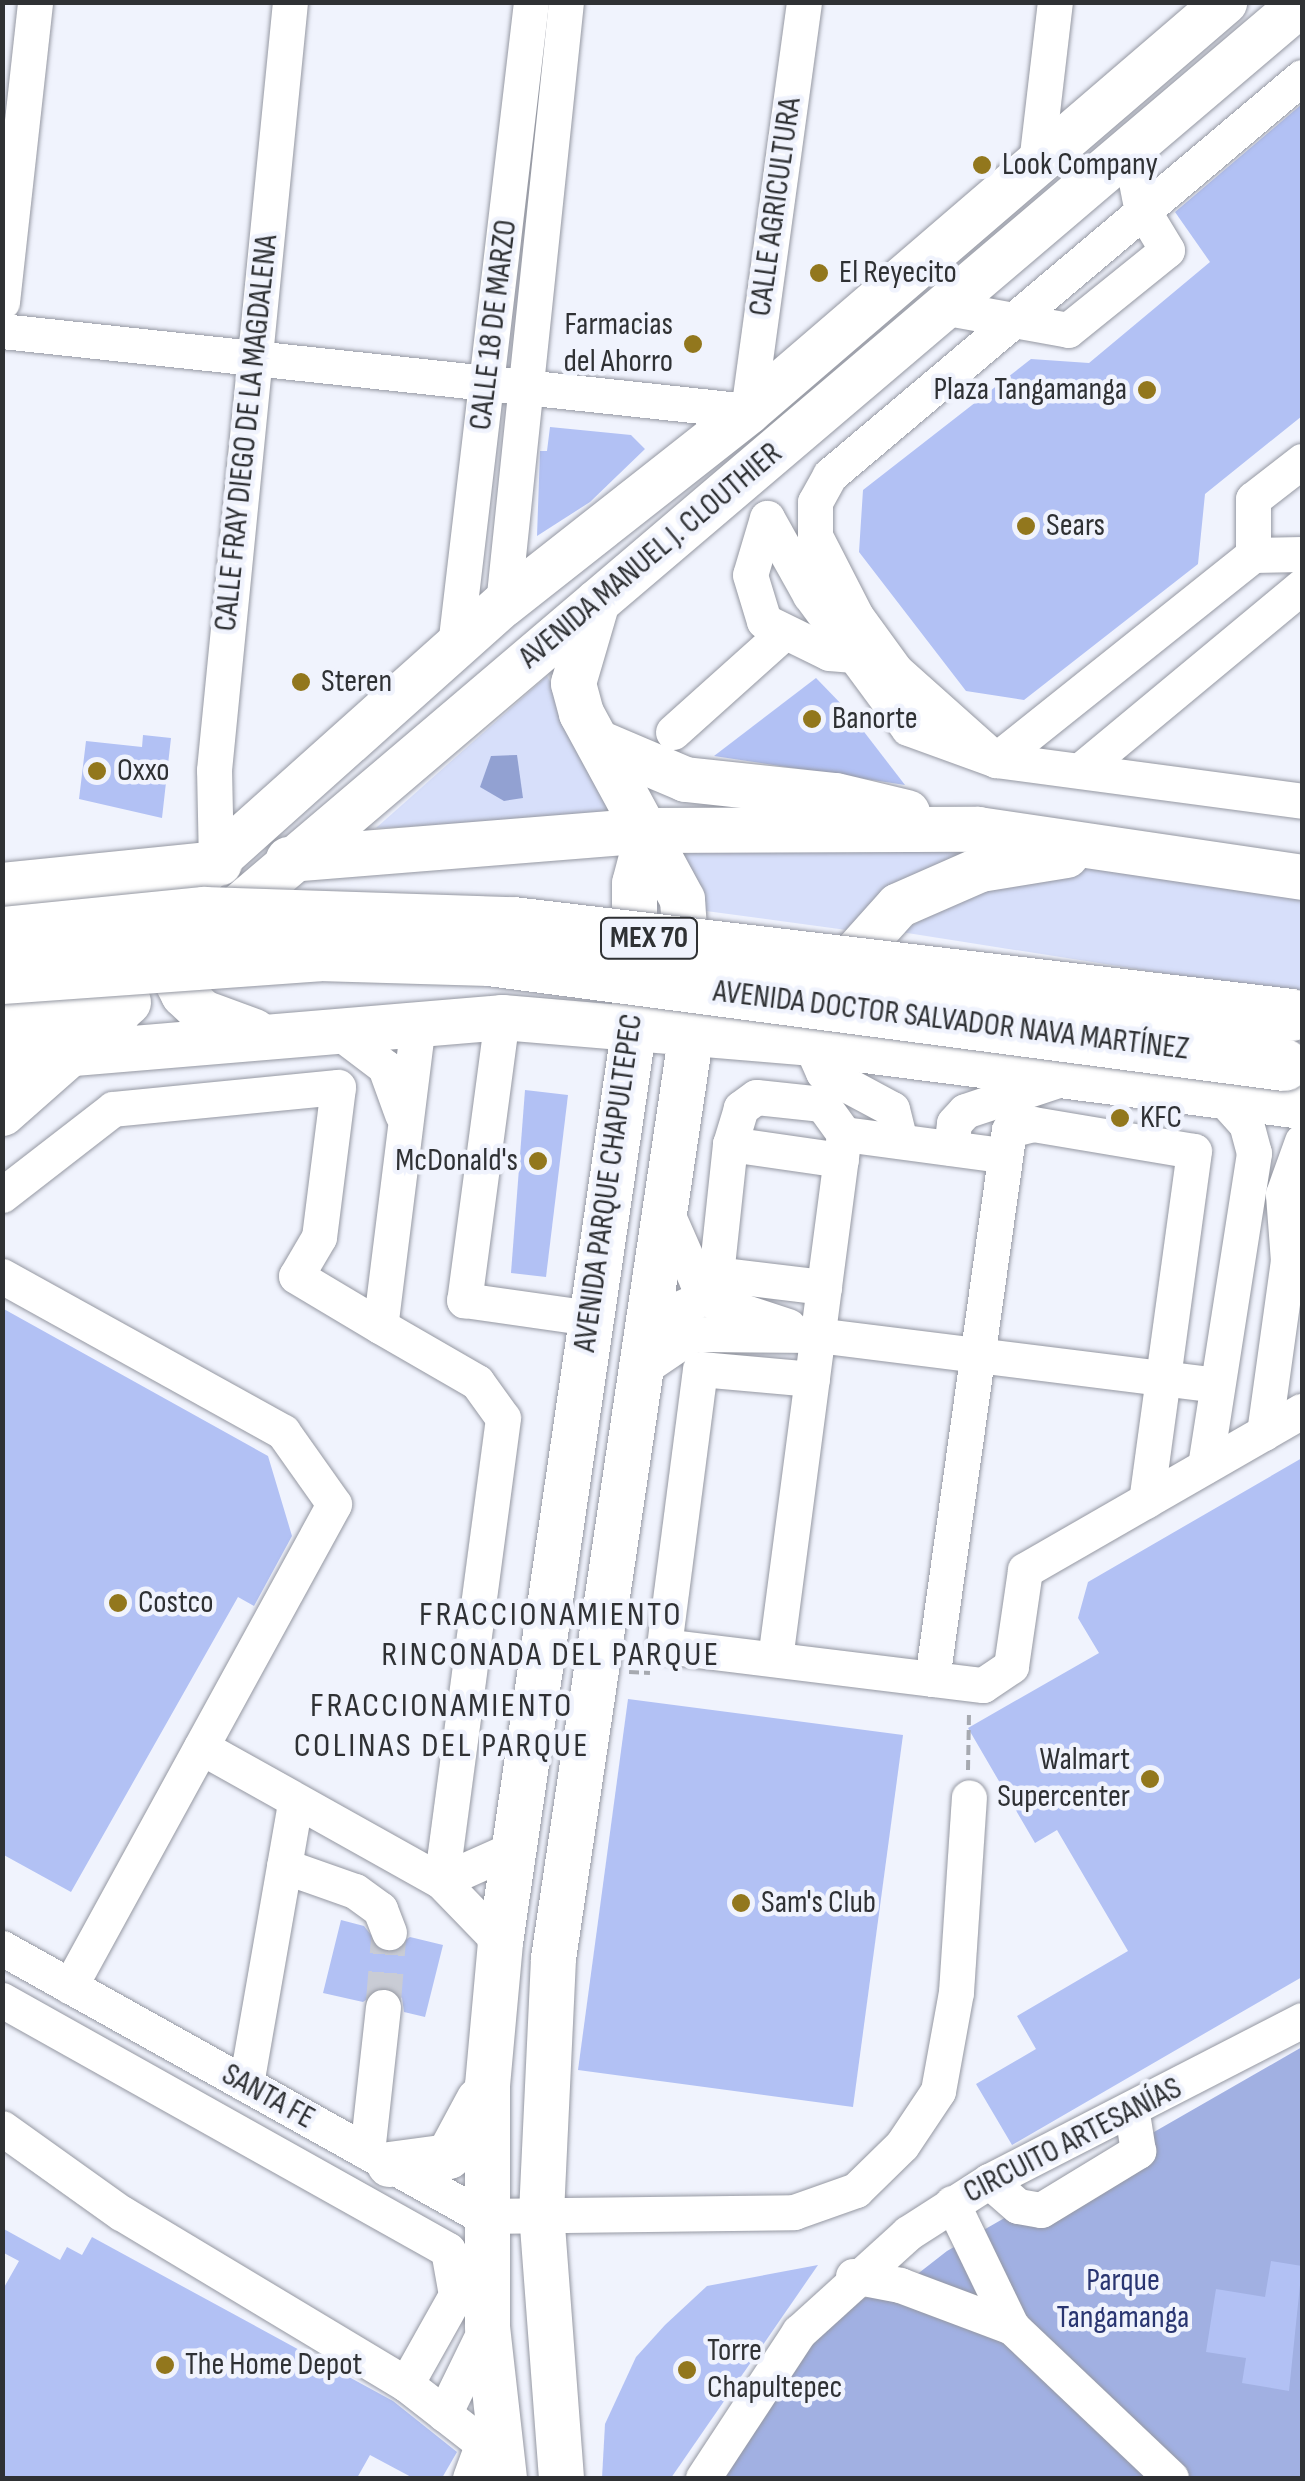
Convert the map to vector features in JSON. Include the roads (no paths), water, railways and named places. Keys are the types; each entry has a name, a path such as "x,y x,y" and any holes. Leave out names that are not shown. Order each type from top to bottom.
{"highway":[{"name":"AVENIDA DOCTOR SALVADOR NAVA MARTÍNEZ","path":"7,900 204,913 514,923 1297,1054"},
{"name":"AVENIDA DOCTOR SALVADOR NAVA MARTÍNEZ","path":"2,976 319,955 489,960 1297,1054"},
{"path":"39,1032 114,1014"}],"main road":[{"name":"AVENIDA MANUEL J. CLOUTHIER","path":"2,1057 39,1032 148,921 455,646 748,411 1224,2"},
{"name":"AVENIDA MANUEL J. CLOUTHIER","path":"114,1014 1302,2"},
{"path":"748,411 771,454"},
{"path":"597,601 573,683 597,741 648,830"},
{"path":"597,741 686,779 835,795 978,829 1302,877"},
{"path":"7,900 216,863 648,830 978,829"},
{"name":"AVENIDA PARQUE CHAPULTEPEC","path":"490,2465 487,2326 470,2268 482,2216 487,2085 500,1942 634,1026 634,883 648,830"},
{"name":"AVENIDA PARQUE CHAPULTEPEC","path":"561,2478 541,2213 553,1958 637,1372 683,1108 691,1031 682,900 648,830"},
{"path":"1012,1070 877,1026 855,998 855,954 898,905 980,869 1108,848"},
{"path":"2,976 32,936 31,905 7,900"},
{"path":"148,921 166,967 202,1012 271,1034"},
{"name":"AVENIDA DOCTOR SALVADOR NAVA MARTÍNEZ","path":"39,1032 271,1034 502,1017 548,1019 789,1041 1221,1096 1297,1054"},
{"path":"548,1019 603,1070 620,1120"},
{"name":"AVENIDA MANUEL J. CLOUTHIER","path":"2,1113 39,1032"},
{"path":"683,1108 730,1056 789,1041"},
{"path":"583,1372 612,1338 645,1324"},
{"path":"378,2158 448,2156 487,2085"}],"street":[{"path":"2,302 35,2"},
{"name":"CALLE FRAY DIEGO DE LA MAGDALENA","path":"216,863 214,770 290,2"},
{"name":"CALLE 18 DE MARZO","path":"455,646 531,2"},
{"name":"CALLE 18 DE MARZO","path":"504,604 566,2"},
{"name":"CALLE AGRICULTURA","path":"748,411 804,2"},
{"path":"1036,163 1055,2"},
{"path":"864,648 815,536 815,502 830,475 1141,206 1302,77"},
{"path":"942,307 1006,322 1068,330 1167,250 1141,206 1130,146"},
{"path":"2,332 253,362 748,411"},
{"path":"771,454 767,518 750,595 781,635 864,648"},
{"path":"1253,555 1253,499 1302,461"},
{"path":"767,518 793,570 864,648 996,760 1083,768 1302,801"},
{"path":"996,760 1253,555 1275,549 1302,554"},
{"path":"1083,768 1302,586"},
{"path":"673,732 781,635"},
{"path":"502,1017 464,1300 590,1318"},
{"path":"380,1326 418,1023"},
{"path":"335,1030 386,1067 405,1124"},
{"path":"789,1041 823,1072 892,1109 900,1141"},
{"path":"951,1148 954,1123 965,1111 1080,1077 1082,1132"},
{"path":"2,1195 113,1108 338,1086 318,1237 296,1276 477,1382 503,1418 441,1881"},
{"path":"1206,1466 1254,1153 1246,1124 1221,1096"},
{"path":"775,1660 818,1335 842,1147 822,1104 756,1097 741,1108 730,1144 716,1274 824,1286"},
{"path":"932,1678 1001,1154 1009,1130 1033,1124 1194,1151 1146,1501"},
{"path":"730,1144 842,1147 900,1141 1001,1154"},
{"path":"1264,1433 1293,1241 1283,1194 1302,1141"},
{"path":"664,1206 709,1295 818,1335"},
{"path":"1235,1268 1262,1265 1285,1283"},
{"path":"2,1276 283,1432 334,1504 70,1986"},
{"path":"645,1324 709,1295"},
{"path":"637,1372 693,1334 818,1335 1217,1386"},
{"path":"812,1379 700,1369 664,1646 984,1685 1011,1666 1025,1570 1302,1411"},
{"path":"201,1747 441,1881 500,1942"},
{"path":"482,2216 794,2212 856,2190 902,2145 938,2091 956,1992 969,1796"},
{"path":"246,2084 295,1802"},
{"path":"441,1881 517,1846"},
{"path":"284,1866 355,1891 380,1909 389,1932"},
{"name":"SANTA FE","path":"2,1948 482,2216"},
{"path":"2,2000 448,2250 470,2268 406,2384"},
{"path":"378,2158 383,2007"},
{"name":"CIRCUITO ARTESANÍAS","path":"703,2478 800,2332 853,2276 989,2181 1132,2112 1302,2020"},
{"path":"989,2181 1018,2206 1041,2210 1138,2151 1132,2112"},
{"path":"2,2128 122,2214 406,2384 444,2414 490,2465"},
{"path":"952,2204 1012,2327 1172,2478"},
{"path":"853,2276 900,2284 1012,2327"},
{"path":"444,2414 487,2326"}],"tunnel":[{"path":"383,2007 389,1932"}],"place":[{"name":"Look Company","path":"982,165"},
{"name":"El Reyecito","path":"819,273"},
{"name":"Farmacias del Ahorro","path":"693,344"},
{"name":"Plaza Tangamanga","path":"1147,390"},
{"name":"Sears","path":"1026,526"},
{"name":"Steren","path":"301,682"},
{"name":"Banorte","path":"812,719"},
{"name":"Oxxo","path":"97,771"},
{"name":"KFC","path":"1120,1118"},
{"name":"McDonald's","path":"538,1161"},
{"name":"Costco","path":"118,1603"},
{"name":"Walmart Supercenter","path":"1150,1779"},
{"name":"Sam's Club","path":"741,1903"},
{"name":"The Home Depot","path":"165,2365"},
{"name":"Torre Chapultepec","path":"687,2370"}],"district":[{"name":"FRACCIONAMIENTO RINCONADA DEL PARQUE","path":"551,1635"},
{"name":"FRACCIONAMIENTO COLINAS DEL PARQUE","path":"442,1726"}],"park label":[{"name":"Parque Tangamanga","path":"1123,2300"}]}
